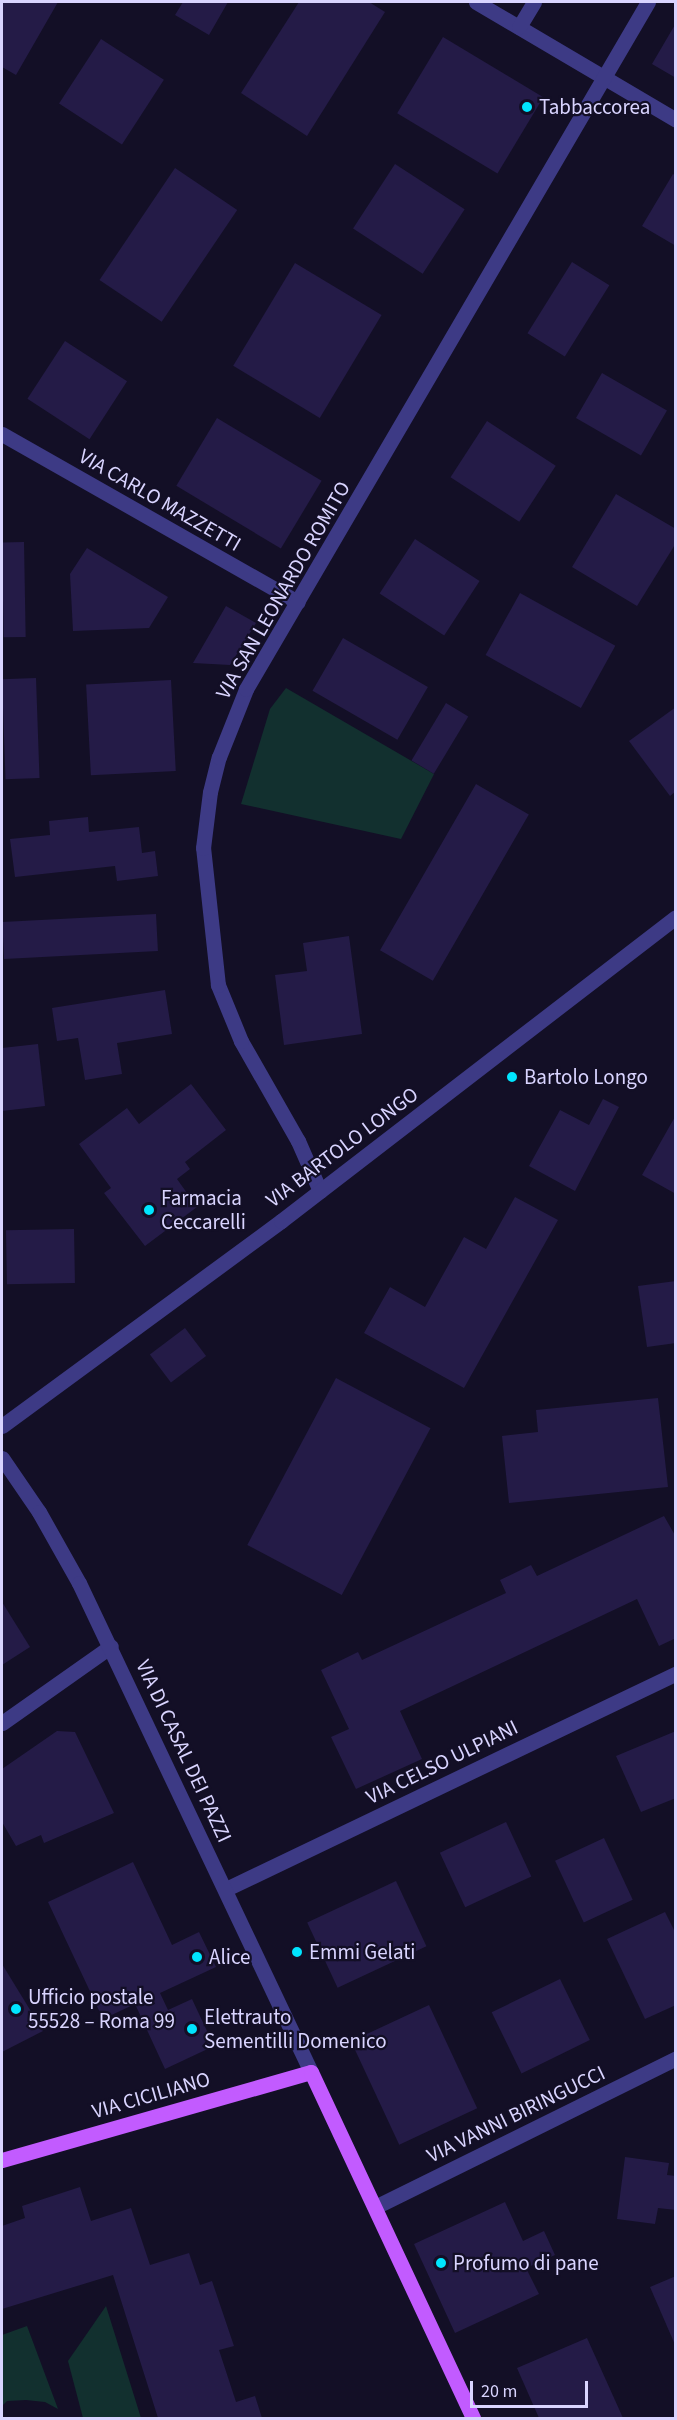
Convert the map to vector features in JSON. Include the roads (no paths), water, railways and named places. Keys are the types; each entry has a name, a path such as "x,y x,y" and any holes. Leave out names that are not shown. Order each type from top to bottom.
{"main road":[{"name":"VIA CICILIANO","path":"2,2160 311,2072"},
{"path":"311,2072 473,2418"}],"street":[{"path":"476,2 675,120"},
{"path":"519,27 534,2"},
{"name":"VIA SAN LEONARDO ROMITO","path":"320,1191 298,1142 241,1041 221,999 210,928 203,848 210,792 223,747 246,689 648,2"},
{"name":"VIA CARLO MAZZETTI","path":"2,434 298,602"},
{"name":"VIA BARTOLO LONGO","path":"2,1426 320,1191 675,917"},
{"name":"VIA DI CASAL DEI PAZZI","path":"2,1458 57,1541 111,1646 311,2072"},
{"path":"2,1724 111,1646"},
{"name":"VIA CELSO ULPIANI","path":"226,1889 675,1673"},
{"name":"VIA VANNI BIRINGUCCI","path":"375,2207 675,2058"}],"place":[{"name":"Tabbaccorea","path":"527,107"},
{"name":"Bartolo Longo","path":"512,1077"},
{"name":"Farmacia Ceccarelli","path":"149,1210"},
{"name":"Emmi Gelati","path":"297,1952"},
{"name":"Alice","path":"197,1957"},
{"name":"Ufficio postale 55528 – Roma 99","path":"16,2009"},
{"name":"Elettrauto Sementilli Domenico","path":"192,2029"},
{"name":"Profumo di pane","path":"441,2263"}]}
